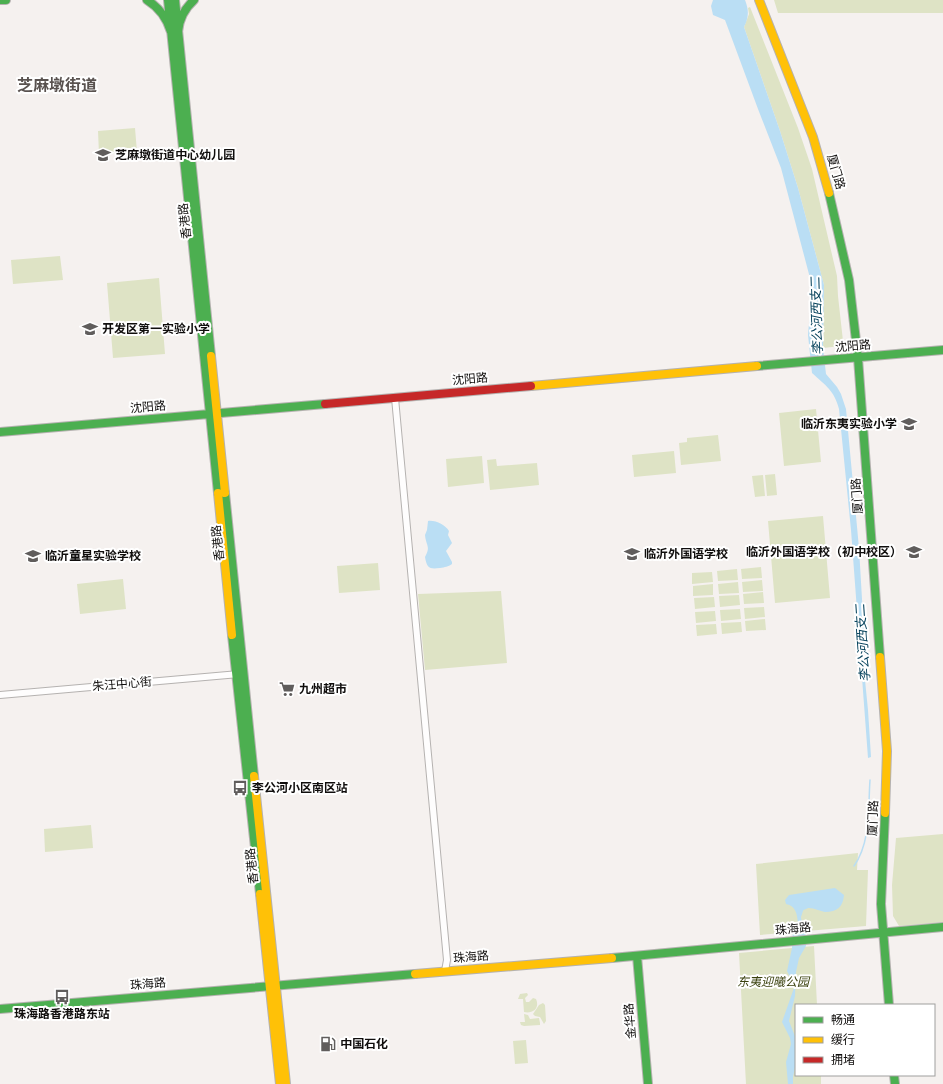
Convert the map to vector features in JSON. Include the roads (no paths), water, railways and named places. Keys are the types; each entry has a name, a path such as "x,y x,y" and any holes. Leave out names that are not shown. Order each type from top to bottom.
{"main road":[{"path":"0,0 6,0"},
{"path":"147,0 156,5 163,12 174,32"},
{"name":"香港路","path":"168,0 174,32 273,985 286,1084"},
{"name":"香港路","path":"174,0 174,32"},
{"path":"174,32 182,13 194,0"},
{"name":"厦门路","path":"759,0 813,137 827,183 849,280 858,358 888,751 881,904 889,1004"},
{"name":"沈阳路","path":"0,432 943,350"},
{"name":"珠海路","path":"0,1009 273,985 637,956 943,927"},
{"name":"金华路","path":"637,956 648,1084"},
{"name":"香港路","path":"273,985 280,1084"}],"street":[{"path":"395,398 447,960 445,972"},
{"name":"朱汪中心街","path":"0,695 240,674"}],"water":[{"path":"713,0 745,0 748,14 744,27 798,188 824,285 823,348 826,374 841,394 846,409 859,548 864,633 862,650 871,757 868,758 851,530 839,409 832,393 812,373 808,335 812,287 781,168 725,20 713,15 711,6"},
{"path":"428,521 440,523 449,531 448,535 452,543 446,551 452,564 449,566 434,568 428,566 427,564 425,557 428,548 425,535"},
{"path":"835,888 844,895 841,906 836,910 825,912 808,908 803,911 801,917 802,924 806,930 806,946 799,958 796,972 795,996 789,1021 795,1036 795,1067 793,1084 788,1084 786,1062 791,1044 790,1038 782,1022 794,988 787,971 792,948 793,930 798,923 794,909 786,904 785,900 789,895"}],"waterway":[{"name":"李公河西支二","path":"854,866 859,857 866,836 869,813 870,780"}],"place":[{"name":"芝麻墩街道中心幼儿园","path":"103,155"},
{"name":"开发区第一实验小学","path":"90,329"},
{"name":"临沂东夷实验小学","path":"909,424"},
{"name":"临沂外国语学校（初中校区）","path":"914,552"},
{"name":"临沂外国语学校","path":"632,554"},
{"name":"临沂童星实验学校","path":"33,556"},
{"name":"九州超市","path":"287,689"},
{"name":"李公河小区南区站","path":"240,788"},
{"name":"珠海路香港路东站","path":"62,997"},
{"name":"中国石化","path":"328,1044"}],"district":[{"name":"芝麻墩街道","path":"57,85"}],"park label":[{"name":"东夷迎曦公园","path":"773,982"}]}
